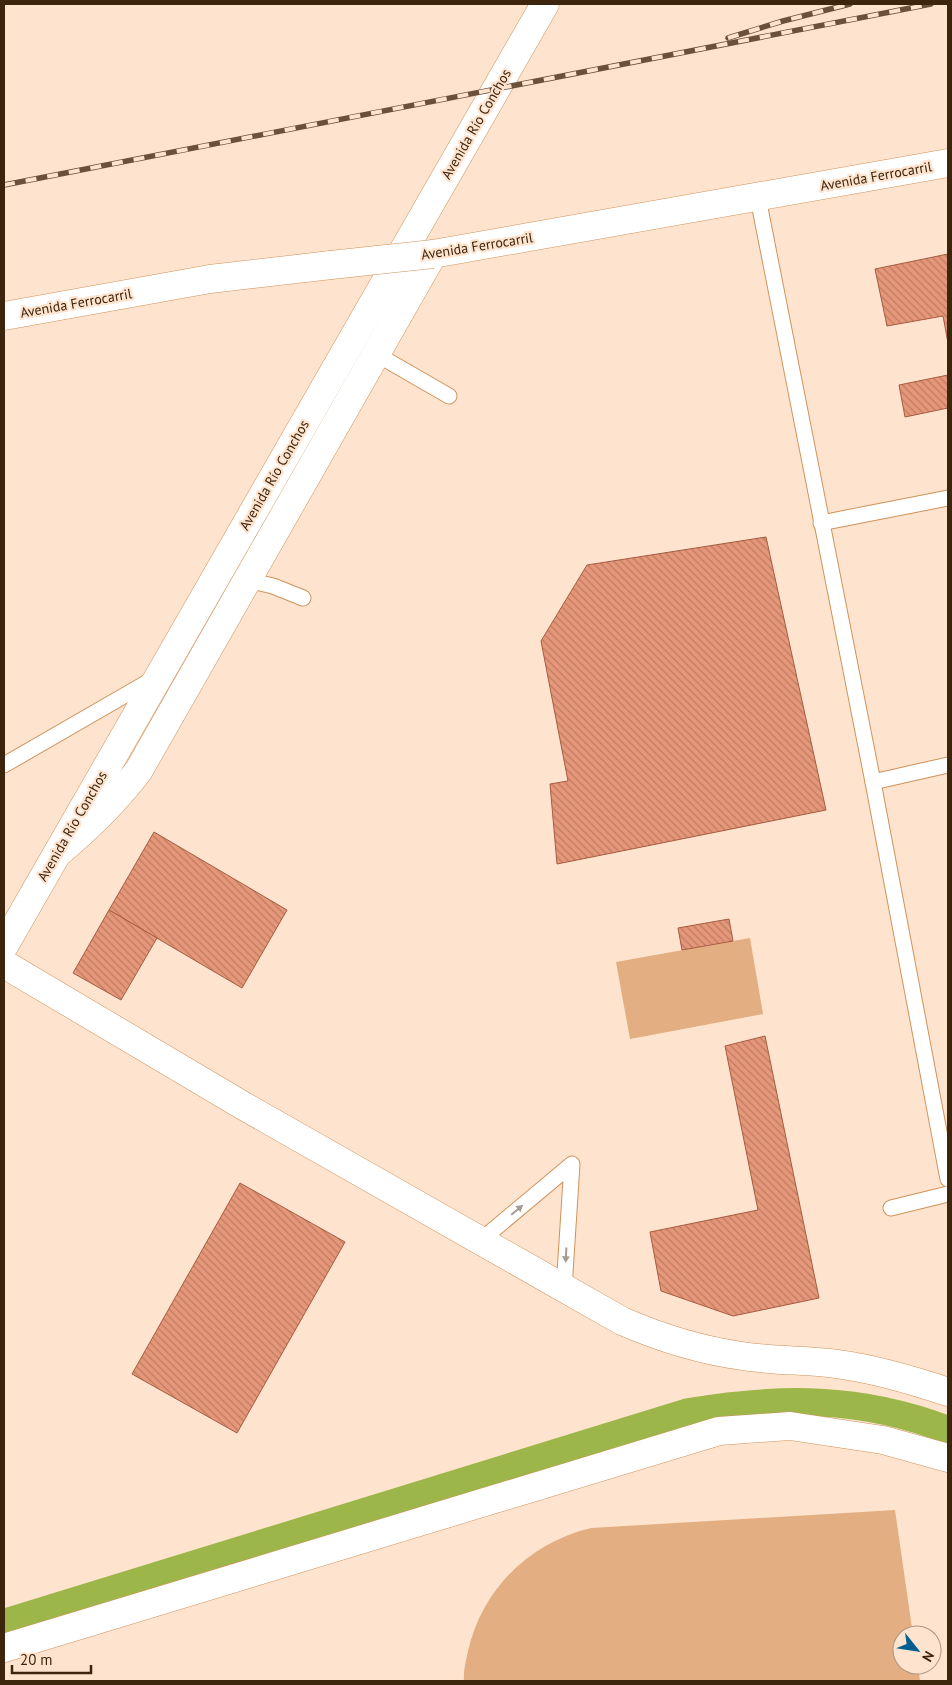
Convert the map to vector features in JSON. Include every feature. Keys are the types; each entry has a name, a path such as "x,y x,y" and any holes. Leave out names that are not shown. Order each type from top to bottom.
{"street":[{"name":"Avenida Río Conchos","path":"4,946 544,4"},
{"name":"Avenida Ferrocarril","path":"4,316 210,279 433,254 948,163"},
{"path":"56,854 116,800 138,770 433,254"},
{"path":"4,964 480,1241 622,1321 656,1336 705,1350 744,1356 839,1364 893,1376 948,1392"},
{"path":"4,1648 719,1431 799,1427 883,1440 948,1458"}],"lane":[{"path":"758,198 873,782 948,1180"},
{"path":"376,354 450,396"},
{"path":"821,523 948,498"},
{"path":"247,580 279,588 303,598"},
{"path":"4,765 159,675"},
{"path":"873,782 948,765"},
{"path":"480,1241 572,1164 564,1289"},
{"path":"891,1208 948,1194"}],"shaded area":[{"path":"750,938 763,1014 630,1039 616,962"},
{"path":"895,1510 912,1625 892,1625 892,1675 919,1675 920,1681 464,1681 468,1651 475,1629 484,1608 497,1589 529,1557 568,1535 591,1528"}],"building":[{"path":"948,254 948,343 943,316 887,326 875,269"},
{"path":"948,375 948,408 905,417 899,385"},
{"path":"766,537 826,810 557,864 550,784 568,781 541,641 587,565"},
{"path":"154,832 287,910 242,988 109,910"},
{"path":"109,910 157,938 121,1000 73,973"},
{"path":"729,919 733,941 682,950 678,928"},
{"path":"765,1036 819,1298 733,1316 661,1291 650,1232 758,1210 725,1046"},
{"path":"240,1183 345,1242 237,1433 132,1374"}],"waterway":[{"path":"4,1623 689,1412 723,1407 788,1402 852,1405 916,1419 948,1430"}],"railway":[{"path":"728,38 783,21 850,4"},
{"path":"4,185 931,4"}]}
